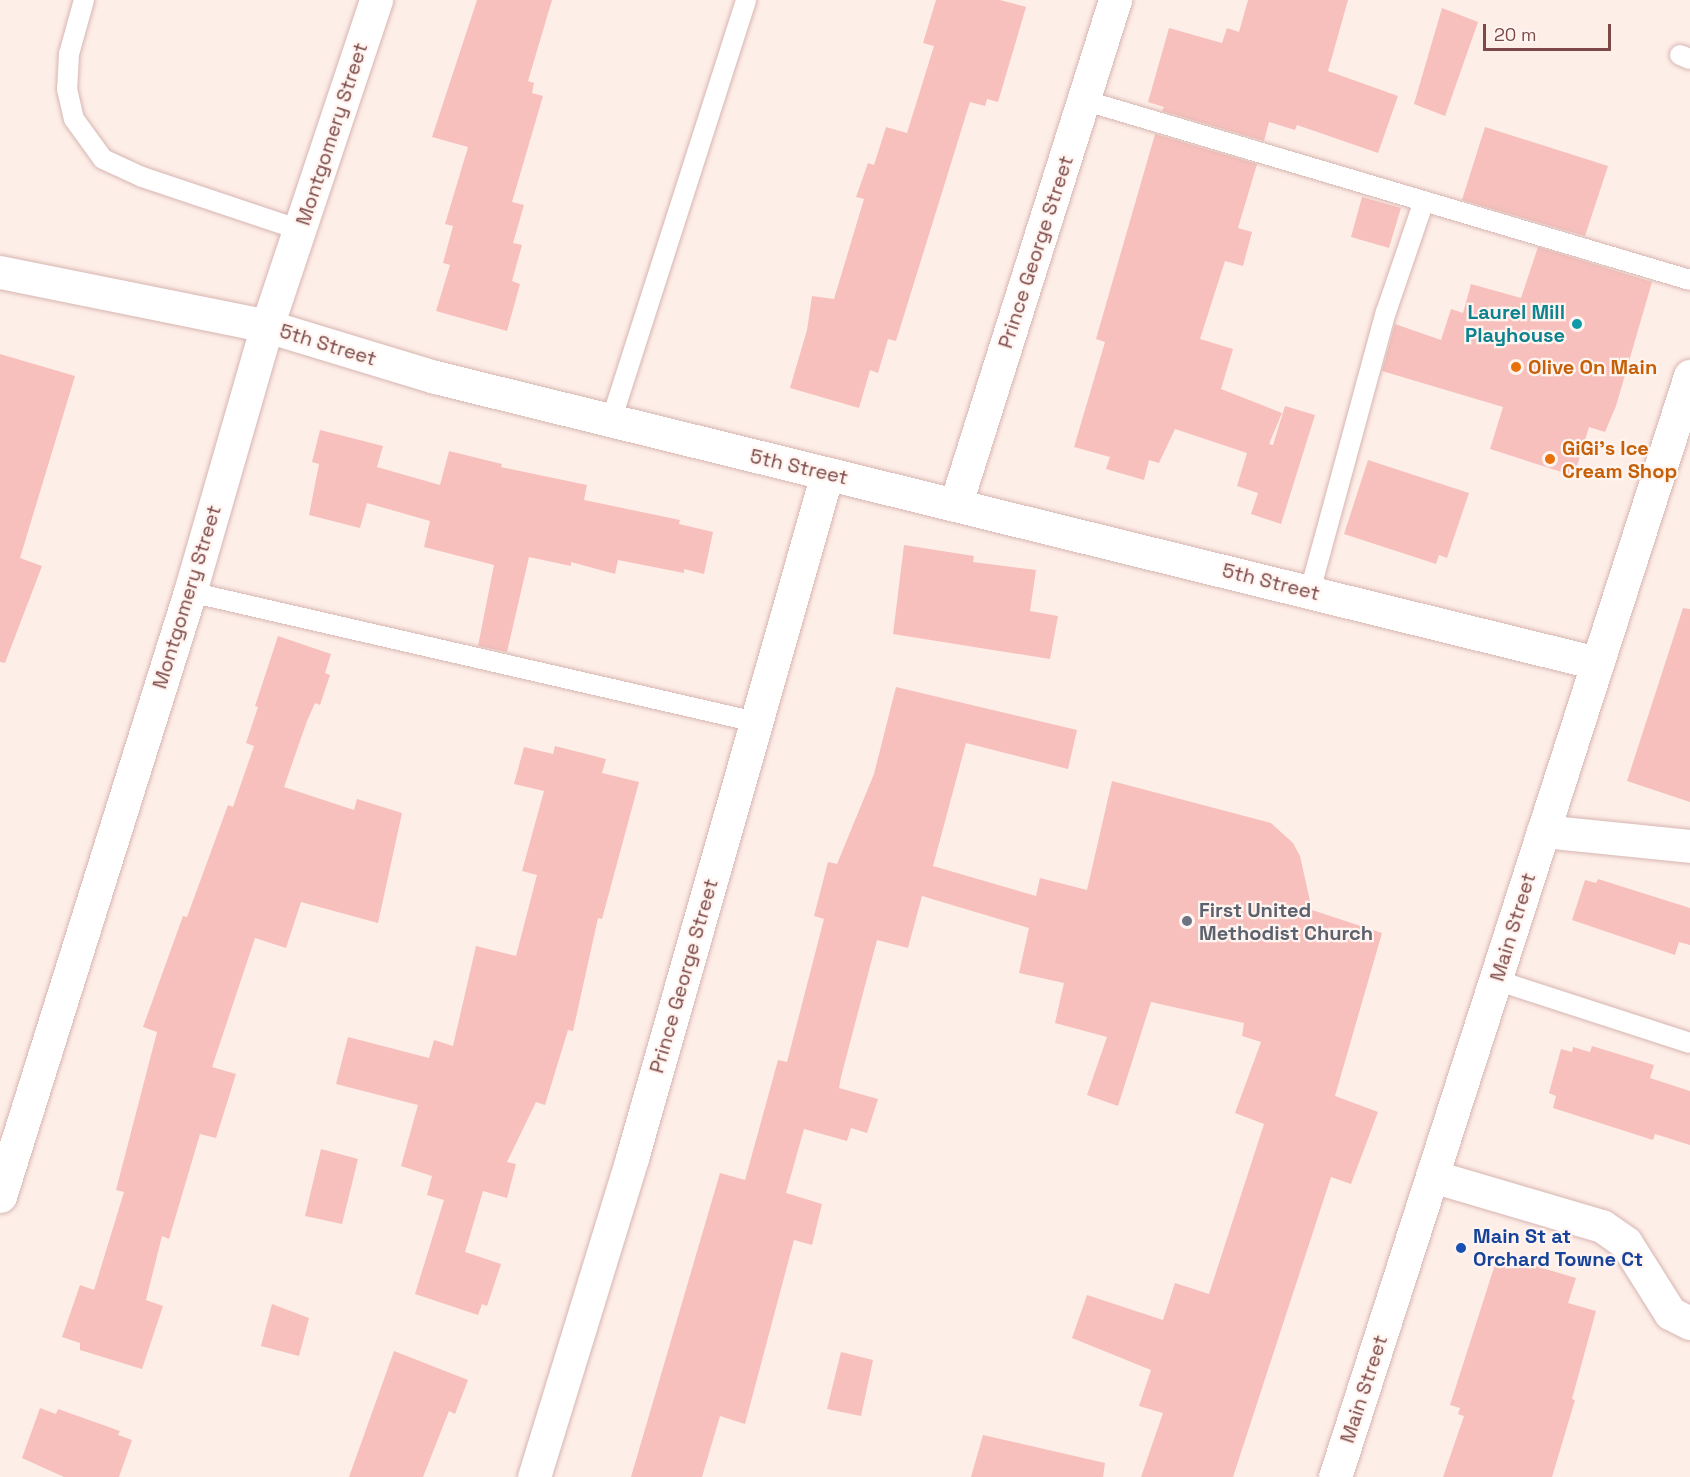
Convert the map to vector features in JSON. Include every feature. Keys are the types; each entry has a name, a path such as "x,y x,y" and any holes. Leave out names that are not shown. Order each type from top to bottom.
{"street":[{"name":"Montgomery Street","path":"0,1196 189,592 267,326 376,0"},
{"name":"Prince George Street","path":"956,503 1115,0"},
{"name":"5th Street","path":"0,272 267,326 435,377 827,474 956,503 1597,663"},
{"name":"Main Street","path":"1335,1477 1597,663 1680,439 1690,376"},
{"name":"Prince George Street","path":"534,1477 632,1158 827,474"},
{"path":"1543,831 1690,846"},
{"path":"1432,1176 1602,1226 1626,1243 1670,1312 1690,1323"}],"lane":[{"path":"84,0 69,54 68,89 74,119 103,159 142,177 300,231"},
{"path":"611,421 746,0"},
{"path":"1083,99 1690,280"},
{"path":"1310,591 1386,312 1424,201"},
{"path":"189,592 756,722"},
{"path":"1496,980 1690,1043"}],"building":[{"path":"477,0 552,0 528,81 534,83 532,93 543,96 512,202 524,205 513,243 522,245 512,281 520,284 507,331 436,311 450,265 443,263 453,226 445,224 468,147 432,137"},
{"path":"936,0 1000,0 1026,7 998,102 987,99 985,106 970,102 896,341 888,339 878,373 870,370 859,408 790,388 807,330 812,296 834,299 864,199 856,197 868,163 874,165 886,127 907,133 934,46 923,43"},
{"path":"1248,0 1348,0 1328,71 1398,96 1378,153 1297,125 1295,130 1269,122 1264,141 1162,111 1164,107 1148,102 1169,28 1222,43 1227,28 1239,32"},
{"path":"1442,8 1478,22 1445,116 1414,104"},
{"path":"1485,127 1608,166 1585,236 1462,200"},
{"path":"1155,134 1257,164 1238,228 1252,232 1243,266 1225,261 1200,339 1233,349 1221,389 1282,413 1269,444 1273,445 1285,406 1315,415 1281,524 1251,514 1258,493 1237,486 1247,453 1175,429 1159,463 1149,460 1144,480 1106,469 1110,457 1074,447 1105,342 1096,339"},
{"path":"1362,197 1401,208 1389,248 1351,237"},
{"path":"1538,247 1652,282 1616,406 1605,432 1589,427 1574,476 1490,449 1503,407 1382,371 1395,324 1441,340 1451,309 1463,313 1471,284 1521,298"},
{"path":"0,354 75,376 20,558 42,566 5,663 0,662"},
{"path":"320,430 383,446 377,467 440,485 449,451 502,464 501,467 587,485 584,500 680,520 679,524 713,532 704,574 684,569 684,573 618,560 615,574 571,562 571,566 529,557 507,652 478,646 494,565 424,547 430,521 367,503 360,528 309,515 319,464 312,462"},
{"path":"1368,460 1469,493 1447,558 1439,555 1436,564 1344,534"},
{"path":"904,545 974,556 973,562 1036,570 1030,611 1058,616 1050,659 893,634"},
{"path":"1683,608 1690,609 1690,802 1627,781"},
{"path":"278,636 331,654 325,673 330,675 320,705 315,703 307,721 284,787 354,810 357,799 402,813 378,923 301,902 286,948 255,938 212,1067 236,1074 216,1138 200,1134 169,1239 162,1236 146,1300 163,1306 142,1369 80,1350 80,1343 62,1337 80,1285 94,1290 124,1192 116,1190 157,1032 143,1027 183,916 187,917 228,805 233,807 254,746 246,743 258,707 255,706"},
{"path":"896,687 1077,730 1068,769 966,743 933,866 1036,896 1040,878 1087,890 1112,781 1271,823 1293,843 1300,856 1312,910 1382,933 1335,1096 1378,1112 1351,1184 1331,1177 1233,1477 1141,1477 1163,1413 1139,1406 1151,1370 1072,1338 1087,1295 1163,1320 1175,1283 1209,1294 1264,1124 1235,1113 1261,1042 1242,1036 1244,1023 1151,1002 1118,1106 1087,1095 1107,1037 1055,1023 1064,983 1019,973 1029,928 922,896 908,948 877,940 841,1077 839,1088 878,1099 867,1133 851,1128 847,1141 804,1129 786,1193 822,1204 812,1245 794,1240 745,1424 720,1416 702,1477 631,1477 720,1173 745,1180 778,1060 787,1062 824,919 814,916 828,862 837,864 874,774"},
{"path":"555,746 606,759 602,773 639,782 602,919 598,918 573,1031 568,1030 545,1105 536,1102 507,1162 516,1164 507,1198 483,1191 465,1252 501,1264 487,1306 482,1304 478,1315 415,1294 444,1200 427,1195 432,1176 401,1166 418,1105 336,1084 348,1037 429,1058 434,1040 453,1046 476,946 516,956 537,875 522,871 544,791 514,784 524,747 553,754"},
{"path":"1598,879 1690,908 1690,945 1679,942 1675,955 1572,920 1585,880 1596,883"},
{"path":"1592,1046 1654,1065 1650,1078 1690,1091 1690,1145 1655,1134 1653,1140 1553,1108 1556,1096 1549,1093 1561,1049 1572,1052 1573,1047 1590,1052"},
{"path":"321,1149 358,1159 342,1224 305,1216"},
{"path":"1498,1255 1576,1278 1568,1303 1596,1311 1572,1399 1575,1400 1552,1477 1443,1477 1464,1416 1458,1414 1460,1408 1450,1405"},
{"path":"272,1304 309,1318 299,1356 261,1346"},
{"path":"394,1351 468,1380 455,1414 449,1411 423,1477 349,1477"},
{"path":"841,1352 873,1360 861,1416 827,1409"},
{"path":"40,1408 56,1414 58,1409 120,1431 118,1435 132,1440 119,1477 64,1477 22,1458"},
{"path":"983,1435 1105,1463 1103,1477 971,1477"}],"place":[{"name":"Laurel Mill Playhouse","path":"1577,324"},
{"name":"Olive On Main","path":"1516,367"},
{"name":"GiGi's Ice Cream Shop","path":"1550,459"},
{"name":"First United Methodist Church","path":"1187,921"},
{"name":"Main St at Orchard Towne Ct","path":"1461,1248"}]}
